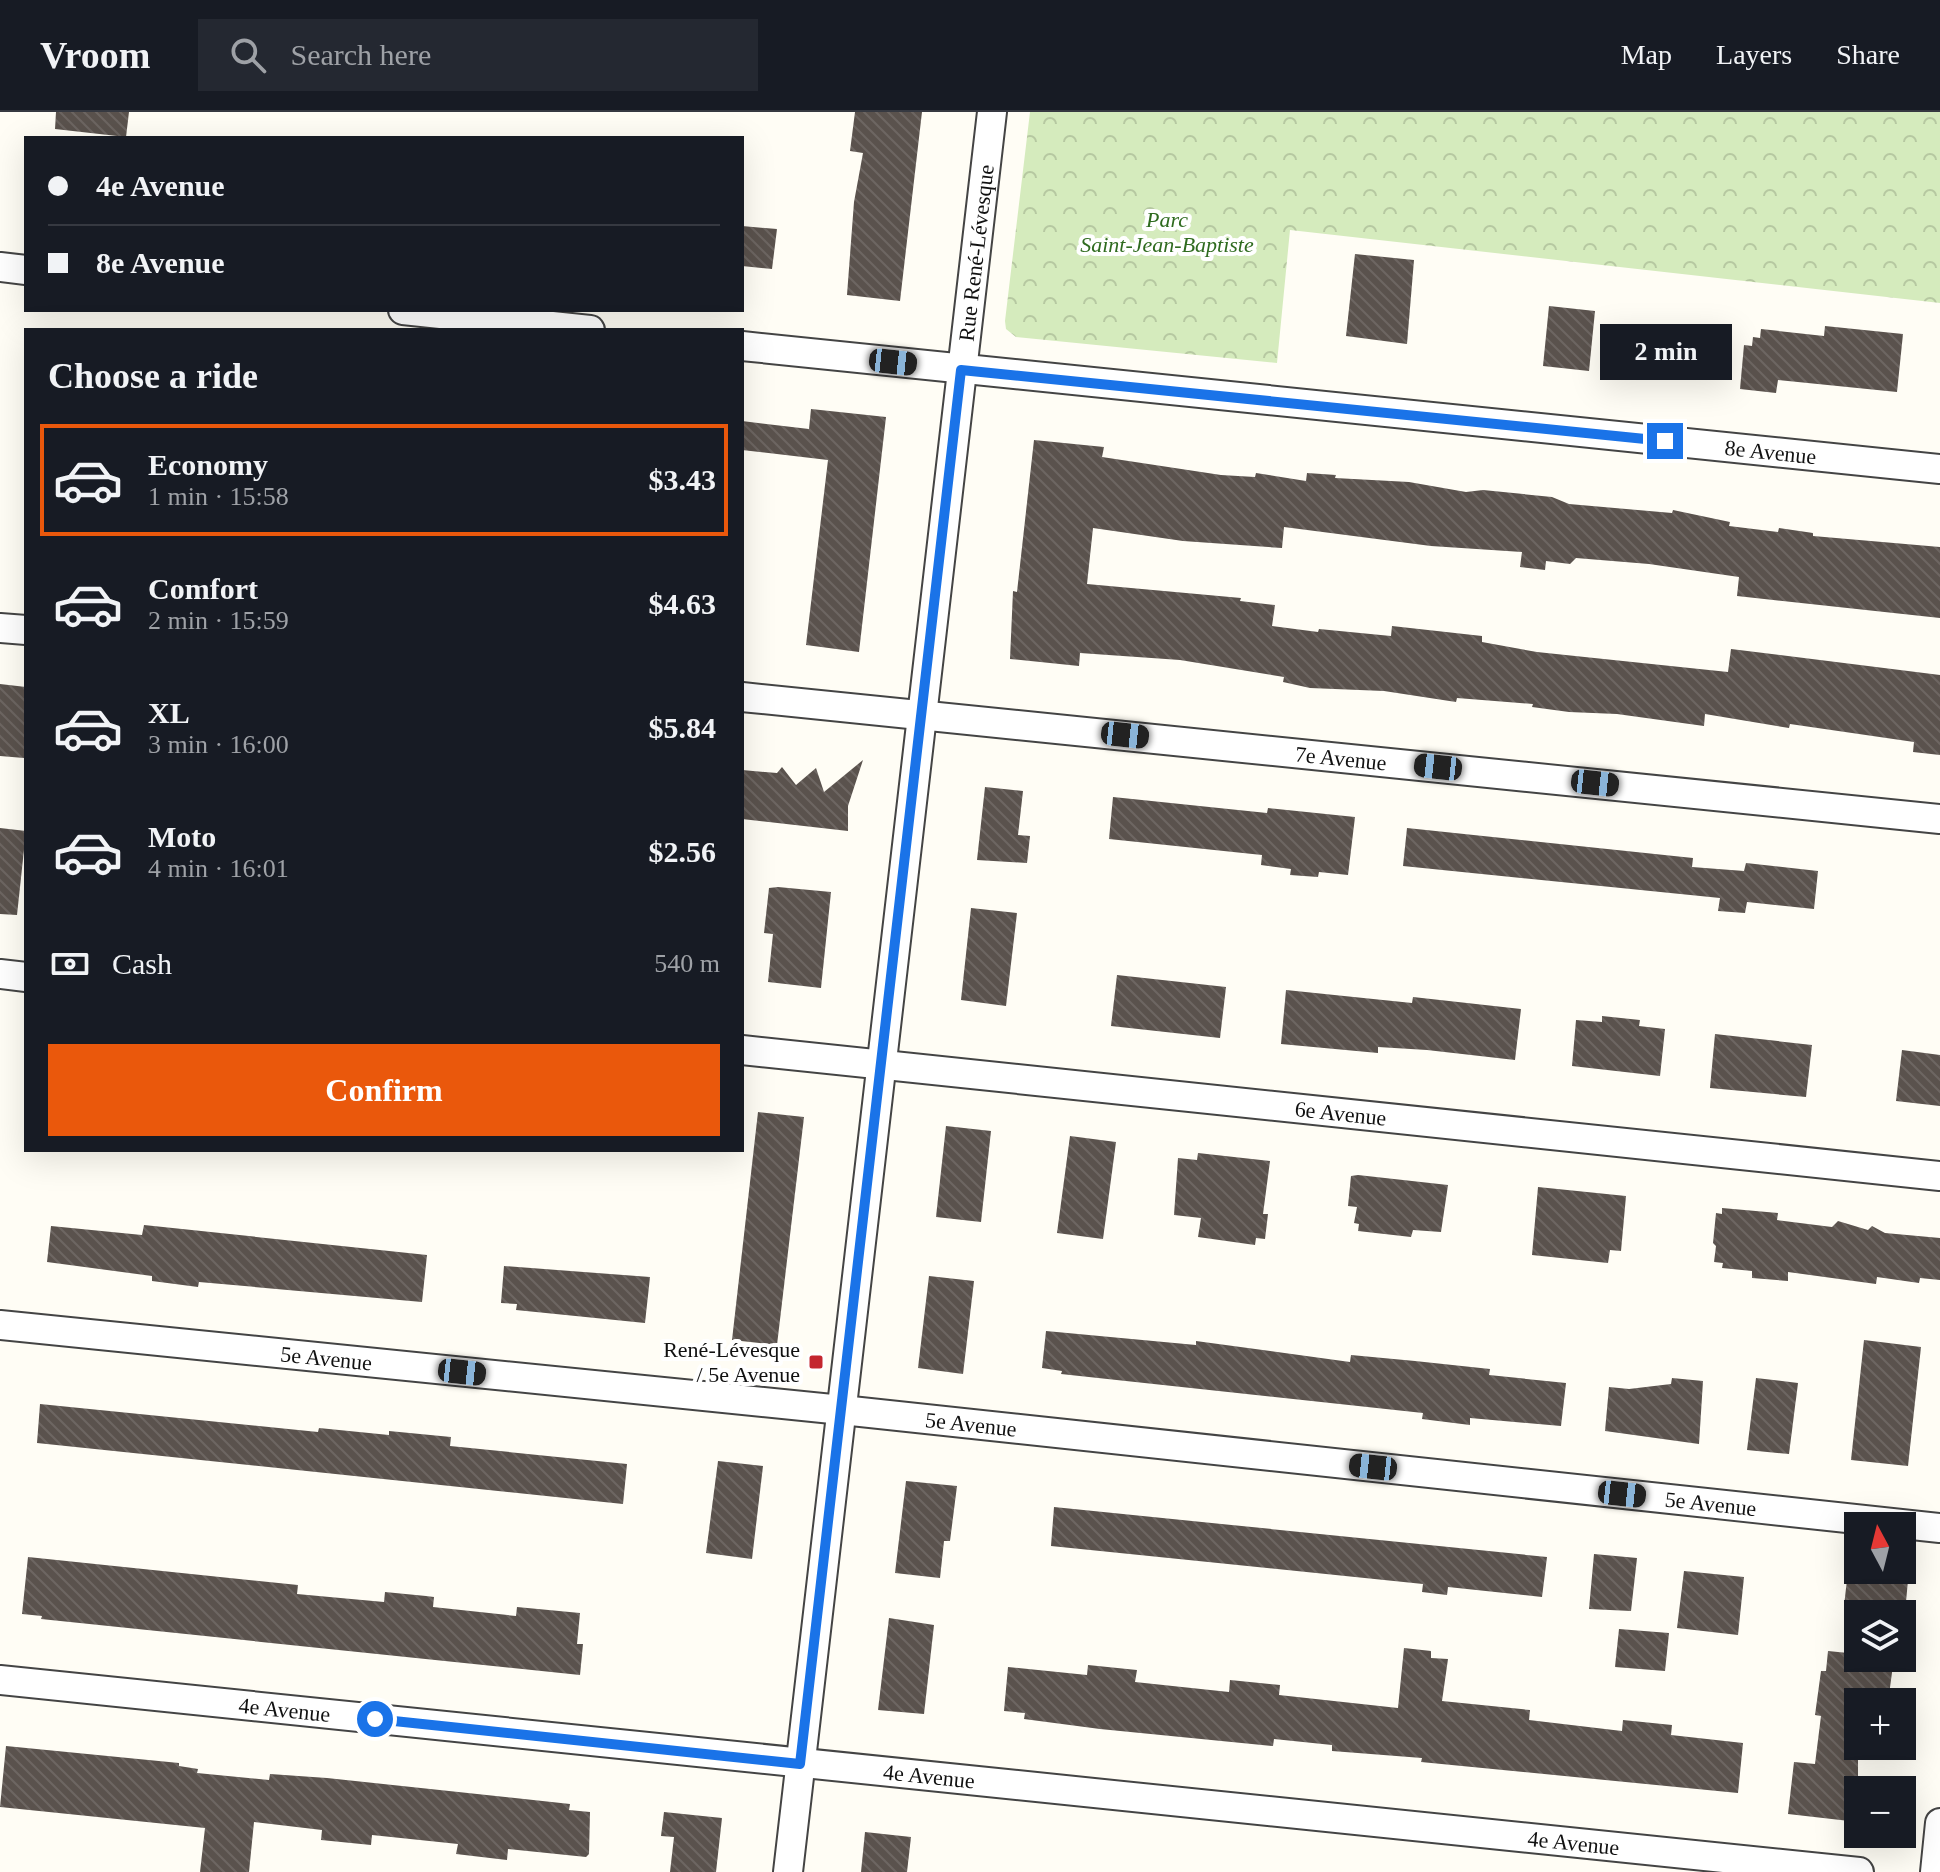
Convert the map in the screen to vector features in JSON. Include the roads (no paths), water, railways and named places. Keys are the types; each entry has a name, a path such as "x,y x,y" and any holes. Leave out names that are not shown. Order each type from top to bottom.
{"street":[{"name":"Rue René-Lévesque","path":"788,1872 992,112"},
{"path":"0,267 24,270"},
{"path":"422,312 571,328"},
{"name":"8e Avenue","path":"744,346 1940,469"},
{"path":"0,628 24,630"},
{"name":"7e Avenue","path":"744,697 1940,819"},
{"path":"0,974 24,977"},
{"name":"6e Avenue","path":"744,1050 1940,1176"},
{"name":"5e Avenue","path":"0,1325 842,1410 1940,1528"},
{"name":"4e Avenue","path":"0,1680 1859,1872"},
{"path":"1935,1872 1940,1823"}],"place":[{"name":"René-Lévesque / 5e Avenue","path":"816,1362"}],"park label":[{"name":"Parc Saint-Jean-Baptiste","path":"1167,232"}]}
